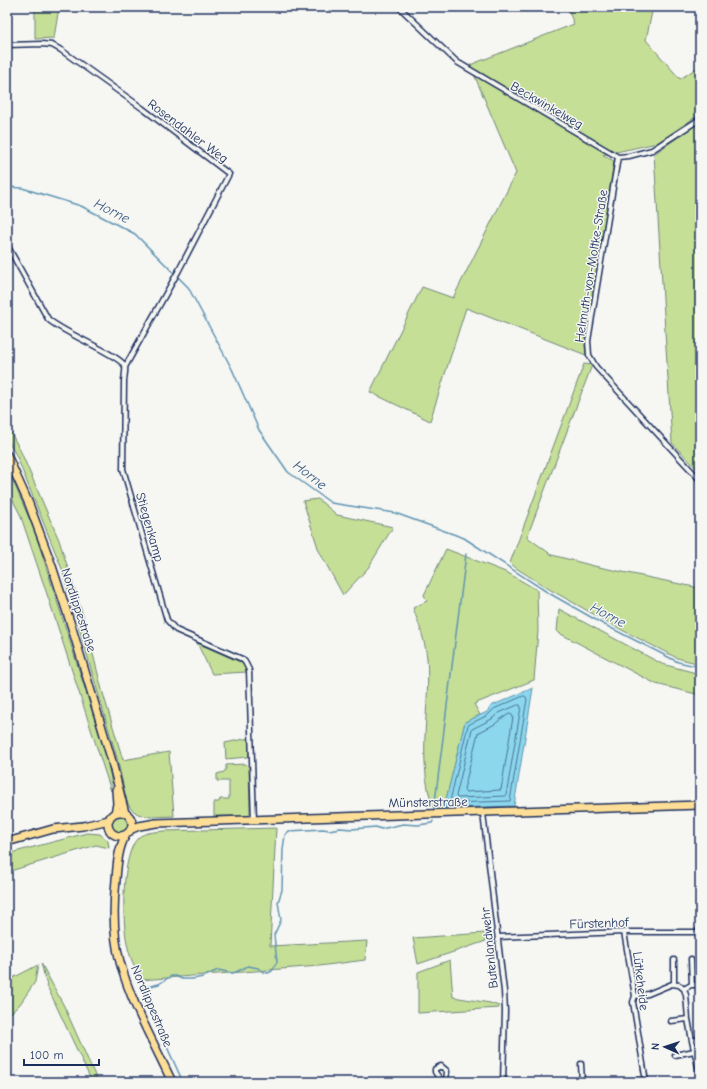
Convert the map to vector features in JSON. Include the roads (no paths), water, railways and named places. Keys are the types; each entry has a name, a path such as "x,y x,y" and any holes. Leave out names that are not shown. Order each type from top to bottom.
{"main road":[{"name":"Nordlippestraße","path":"7,455 29,504 52,566 111,758 125,813"},
{"name":"Nordlippestraße","path":"115,813 117,804 116,776"},
{"name":"Münsterstraße","path":"132,830 139,826 156,824 700,805"},
{"path":"7,842 53,829 83,826 109,820 115,813 125,813 131,819 133,824 132,830 126,835 119,836 105,828 83,826"},
{"name":"Münsterstraße","path":"131,819 156,824"},
{"path":"109,820 108,823 112,832"},
{"name":"Nordlippestraße","path":"112,832 117,845 114,904 115,933 120,960 134,1002 172,1082"},
{"name":"Nordlippestraße","path":"117,866 126,835"}],"street":[{"name":"Beckwinkelweg","path":"399,7 457,62 618,157"},
{"name":"Rosendahler Weg","path":"7,45 42,44 52,45 61,50 142,108 229,174 179,270 125,367"},
{"path":"618,157 629,156 652,150 700,119"},
{"name":"Helmuth-von-Moltke-Straße","path":"618,157 588,340 589,355 596,367 700,480"},
{"path":"7,245 48,319 57,327 113,357 125,367"},
{"name":"Stiegenkamp","path":"125,367 123,469 167,620 176,630 242,659 249,670 254,820"},
{"name":"Butenlandwehr","path":"483,813 498,937 505,1011 503,1082"},
{"name":"Fürstenhof","path":"498,937 624,932 700,932"},
{"name":"Lütkeheide","path":"611,1082 646,1081 633,1002 635,996 624,932"},
{"path":"691,959 692,985"},
{"path":"674,960 674,984"},
{"path":"635,996 648,994 674,984 684,989 694,1052 700,1075"},
{"path":"684,989 692,985 700,985"},
{"path":"671,1021 688,1019"},
{"path":"692,1040 700,1039"},
{"path":"674,1054 694,1052"},
{"path":"581,1064 582,1082"},
{"path":"442,1082 435,1072 435,1068 441,1066 447,1071 446,1082"},
{"path":"692,1082 700,1079"}],"water":[{"path":"533,688 514,806 444,808 465,722 487,712 491,706"}],"waterway":[{"name":"Horne","path":"7,187 22,188 81,206 135,234 188,287 232,369 259,430 288,472 331,503 395,513 464,538 547,592 603,624 678,662 700,667"},
{"path":"434,810 466,554"},
{"path":"183,1082 141,990 142,988 159,984 171,976 182,979 192,979 203,977 218,970 232,973 248,966 258,968 268,973 272,971 277,962 274,935 281,920 278,902 282,890 283,849 285,835 289,831 376,827 381,829 403,824 418,825 432,823 433,821"}]}
